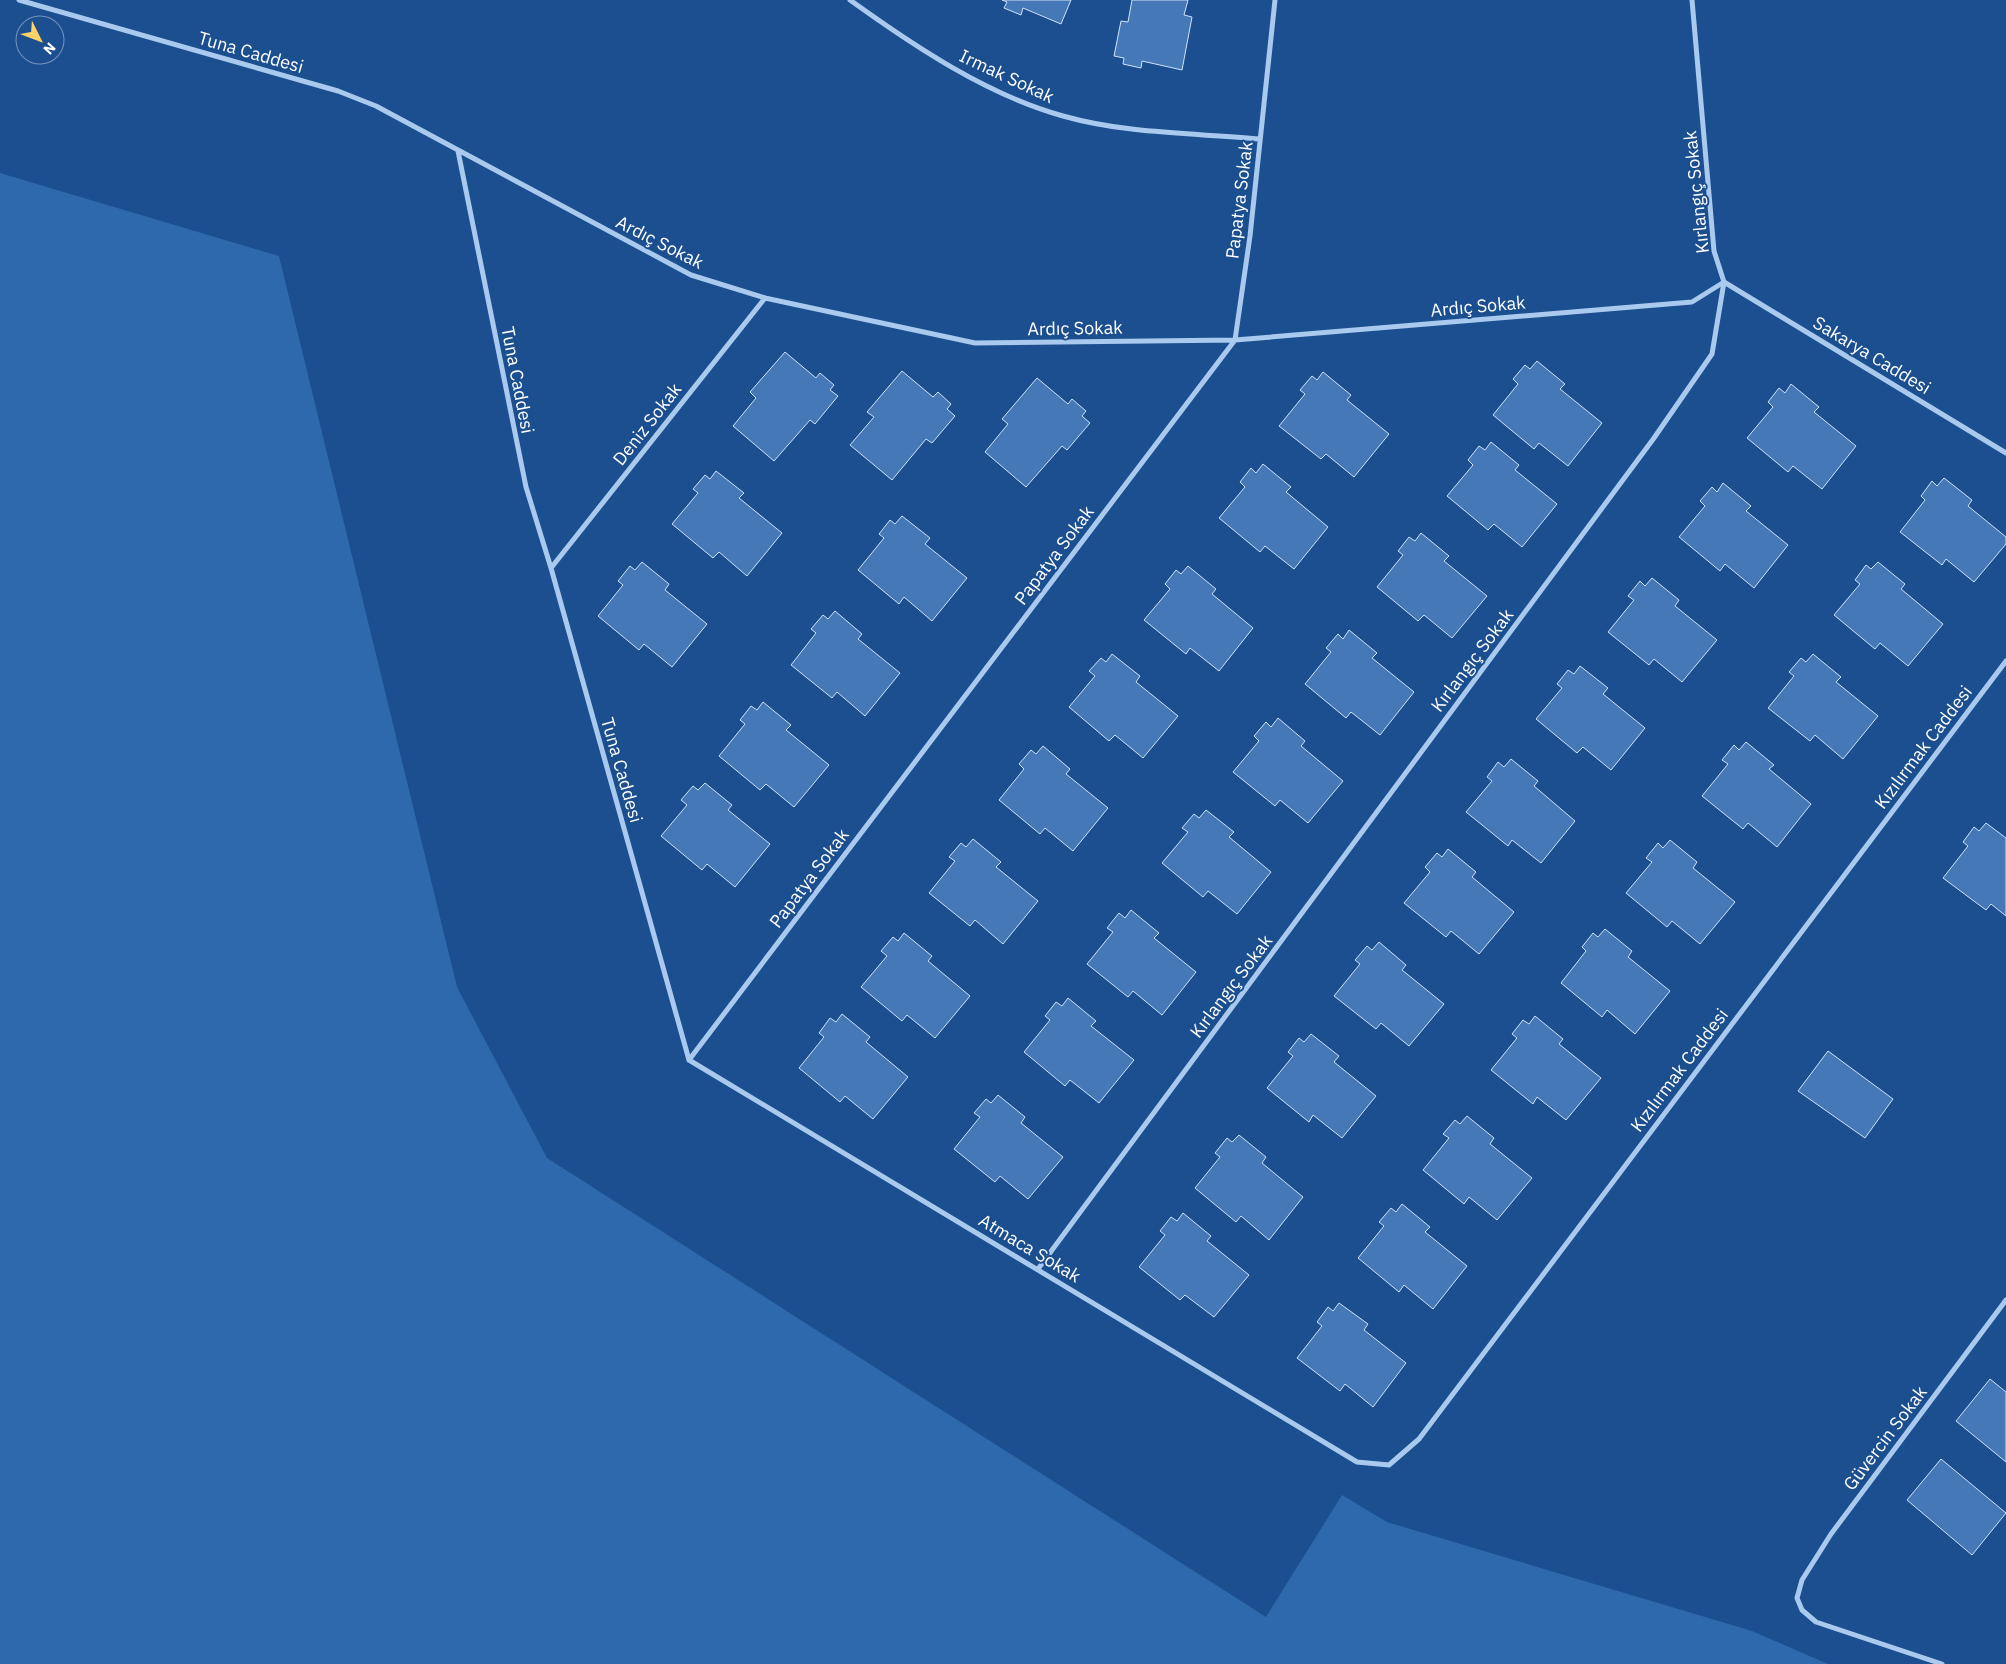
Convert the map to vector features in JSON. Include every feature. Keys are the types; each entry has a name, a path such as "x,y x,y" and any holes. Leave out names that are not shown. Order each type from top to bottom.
{"street":[{"name":"Tuna Caddesi","path":"19,0 338,91 376,106 458,151 526,487 552,568 688,1060"},
{"name":"Irmak Sokak","path":"850,0 908,42 1024,102 1063,116 1105,125 1260,139"},
{"name":"Papatya Sokak","path":"688,1060 1235,340 1275,0"},
{"name":"Kırlangıç Sokak","path":"1038,1269 1702,371 1712,354 1724,282 1714,251 1692,0"},
{"name":"Ardıç Sokak","path":"458,151 691,275 765,298 975,343 1235,340 1692,302 1724,282"},
{"name":"Sakarya Caddesi","path":"1724,282 2006,452"},
{"name":"Deniz Sokak","path":"552,568 765,298"},
{"name":"Kızılırmak Caddesi","path":"1357,1462 1389,1465 1419,1439 2006,661"},
{"name":"Atmaca Sokak","path":"688,1060 1357,1462"},
{"name":"Güvercin Sokak","path":"1942,1664 1816,1622 1802,1610 1797,1598 1802,1580 1831,1534 2006,1300"}],"shaded area":[{"path":"0,173 279,256 457,987 547,1158 1266,1617 1342,1495 1387,1522 1752,1631 1828,1664 0,1664"}],"building":[{"path":"1002,0 1071,0 1061,24 1023,8 1021,15 1004,8 1007,2"},
{"path":"1132,0 1188,0 1184,15 1192,17 1182,70 1142,61 1141,68 1123,64 1124,58 1114,56 1121,21 1128,22"},
{"path":"785,352 816,378 820,373 834,385 830,390 838,396 815,424 810,420 774,461 733,426 756,398 750,392"},
{"path":"1537,361 1565,384 1560,389 1602,423 1568,466 1539,443 1534,449 1493,415 1518,384 1513,379 1525,365 1530,369"},
{"path":"902,371 933,397 938,392 951,404 947,409 955,416 932,443 926,439 892,480 850,445 874,417 867,412"},
{"path":"1323,372 1351,395 1347,400 1389,434 1354,477 1326,454 1321,459 1279,426 1305,394 1300,390 1312,376 1317,380"},
{"path":"1037,378 1068,404 1072,399 1086,411 1082,416 1090,423 1067,450 1062,446 1026,487 985,452 1008,424 1002,419"},
{"path":"1791,384 1819,407 1814,412 1856,446 1822,489 1793,466 1788,472 1747,438 1773,407 1768,402 1779,388 1785,393"},
{"path":"1491,442 1519,465 1515,470 1557,504 1522,547 1494,524 1488,530 1447,496 1473,465 1468,460 1479,446 1485,450"},
{"path":"1263,464 1291,487 1286,492 1328,527 1294,569 1265,546 1260,552 1219,518 1245,487 1240,482 1251,468 1256,473"},
{"path":"716,471 744,493 739,498 782,533 747,576 719,552 713,558 672,524 698,493 693,489 705,475 710,479"},
{"path":"1944,478 1972,500 1968,506 2006,537 2006,544 1974,582 1946,559 1942,565 1900,532 1925,500 1921,496 1932,481 1937,486"},
{"path":"1723,483 1751,506 1746,511 1788,545 1754,588 1725,564 1720,571 1679,537 1705,506 1700,501 1712,487 1717,492"},
{"path":"902,516 930,538 925,544 967,578 932,621 904,597 899,604 858,570 884,538 879,534 890,520 895,524"},
{"path":"1421,533 1449,556 1444,561 1487,596 1452,638 1424,615 1418,621 1377,587 1403,555 1398,551 1409,537 1415,541"},
{"path":"642,562 669,584 665,590 707,624 672,667 644,644 639,650 598,616 623,585 618,581 630,566 635,570"},
{"path":"1878,562 1905,584 1901,589 1943,624 1908,666 1880,643 1875,649 1834,615 1860,584 1855,580 1866,565 1871,569"},
{"path":"1188,566 1216,589 1212,594 1253,628 1219,671 1190,648 1186,654 1144,620 1170,589 1165,584 1176,570 1181,574"},
{"path":"1652,578 1679,600 1675,606 1717,640 1682,682 1654,659 1649,665 1608,632 1634,600 1628,596 1640,581 1645,586"},
{"path":"835,611 862,634 858,639 900,673 865,716 837,692 832,698 791,665 816,633 811,629 823,615 828,619"},
{"path":"1349,630 1377,653 1372,658 1414,692 1380,735 1351,712 1346,718 1305,684 1331,652 1326,648 1338,634 1343,639"},
{"path":"1112,654 1140,676 1136,682 1178,716 1143,758 1115,735 1109,741 1069,707 1095,676 1089,671 1101,658 1106,662"},
{"path":"1813,654 1841,677 1836,682 1878,716 1843,759 1815,735 1810,741 1768,708 1794,676 1789,672 1801,658 1806,662"},
{"path":"1580,666 1608,688 1603,694 1645,728 1611,770 1583,747 1577,753 1536,719 1562,688 1557,684 1568,670 1574,674"},
{"path":"763,702 791,725 786,730 829,765 794,807 766,784 760,790 719,756 745,724 740,720 751,706 757,710"},
{"path":"1278,718 1305,741 1301,746 1343,781 1308,823 1280,800 1275,806 1233,772 1259,741 1254,736 1266,722 1271,727"},
{"path":"1746,742 1774,765 1769,769 1811,804 1777,847 1748,823 1743,829 1702,796 1728,764 1722,760 1734,745 1739,750"},
{"path":"1043,746 1070,769 1066,774 1108,808 1073,851 1045,828 1040,834 999,800 1024,769 1019,764 1031,750 1036,754"},
{"path":"1511,759 1538,781 1534,786 1575,821 1541,863 1512,840 1508,846 1466,812 1492,781 1487,777 1498,762 1504,767"},
{"path":"705,783 732,805 728,810 770,844 735,887 707,864 702,870 661,836 687,805 681,800 693,786 698,790"},
{"path":"1206,810 1234,832 1229,837 1271,872 1237,914 1208,891 1203,897 1162,863 1188,832 1182,828 1194,814 1199,818"},
{"path":"1986,823 2006,838 2006,916 1991,904 1986,910 1943,878 1968,846 1963,842 1974,827 1979,831"},
{"path":"973,839 1001,862 996,867 1038,901 1003,944 975,920 970,926 929,893 955,861 949,857 961,843 966,847"},
{"path":"1670,840 1697,862 1693,868 1735,902 1700,944 1672,921 1667,927 1626,893 1652,862 1646,858 1658,843 1663,848"},
{"path":"1448,849 1476,872 1472,877 1514,912 1479,954 1451,931 1446,937 1404,903 1430,872 1425,867 1437,853 1442,857"},
{"path":"1131,910 1159,933 1154,938 1196,972 1162,1015 1133,991 1128,997 1087,964 1113,932 1107,928 1119,913 1125,918"},
{"path":"1605,929 1632,951 1628,957 1670,991 1635,1034 1607,1010 1602,1017 1561,983 1586,951 1582,947 1593,933 1598,937"},
{"path":"904,933 932,956 928,961 970,996 935,1038 907,1015 902,1021 861,987 887,956 881,951 893,937 898,941"},
{"path":"1379,942 1406,965 1402,970 1444,1004 1409,1046 1381,1023 1376,1029 1334,996 1360,964 1355,960 1367,946 1372,950"},
{"path":"1068,998 1096,1021 1091,1026 1134,1060 1099,1103 1070,1080 1065,1086 1024,1052 1050,1020 1045,1016 1056,1002 1062,1006"},
{"path":"842,1014 870,1037 866,1042 908,1077 873,1119 845,1096 840,1102 799,1068 824,1037 819,1033 830,1018 836,1022"},
{"path":"1535,1016 1563,1039 1559,1044 1601,1078 1566,1120 1537,1097 1533,1104 1491,1070 1517,1038 1512,1034 1523,1020 1529,1024"},
{"path":"1311,1034 1339,1056 1334,1062 1376,1096 1342,1138 1313,1115 1309,1122 1267,1088 1293,1056 1288,1052 1299,1038 1304,1042"},
{"path":"1828,1051 1893,1099 1865,1138 1798,1091"},
{"path":"998,1095 1025,1117 1021,1123 1063,1157 1028,1199 1000,1176 995,1182 954,1149 980,1117 974,1113 986,1099 991,1103"},
{"path":"1467,1116 1494,1138 1490,1144 1532,1178 1497,1220 1469,1197 1464,1204 1423,1170 1449,1138 1443,1134 1455,1120 1460,1124"},
{"path":"1239,1135 1266,1157 1262,1163 1303,1197 1269,1240 1241,1216 1236,1222 1195,1188 1220,1157 1215,1153 1227,1138 1232,1142"},
{"path":"1402,1204 1430,1227 1425,1232 1467,1266 1433,1309 1404,1285 1399,1292 1358,1258 1384,1226 1379,1222 1391,1208 1396,1212"},
{"path":"1183,1213 1211,1236 1207,1241 1249,1275 1214,1317 1185,1295 1180,1300 1139,1267 1165,1235 1160,1231 1171,1217 1177,1221"},
{"path":"1339,1303 1368,1324 1364,1330 1406,1363 1373,1407 1345,1384 1340,1391 1297,1358 1322,1326 1317,1322 1328,1307 1333,1311"},
{"path":"1990,1379 2006,1392 2006,1462 1956,1421"},
{"path":"1941,1459 2006,1513 1972,1555 1907,1500"}]}
